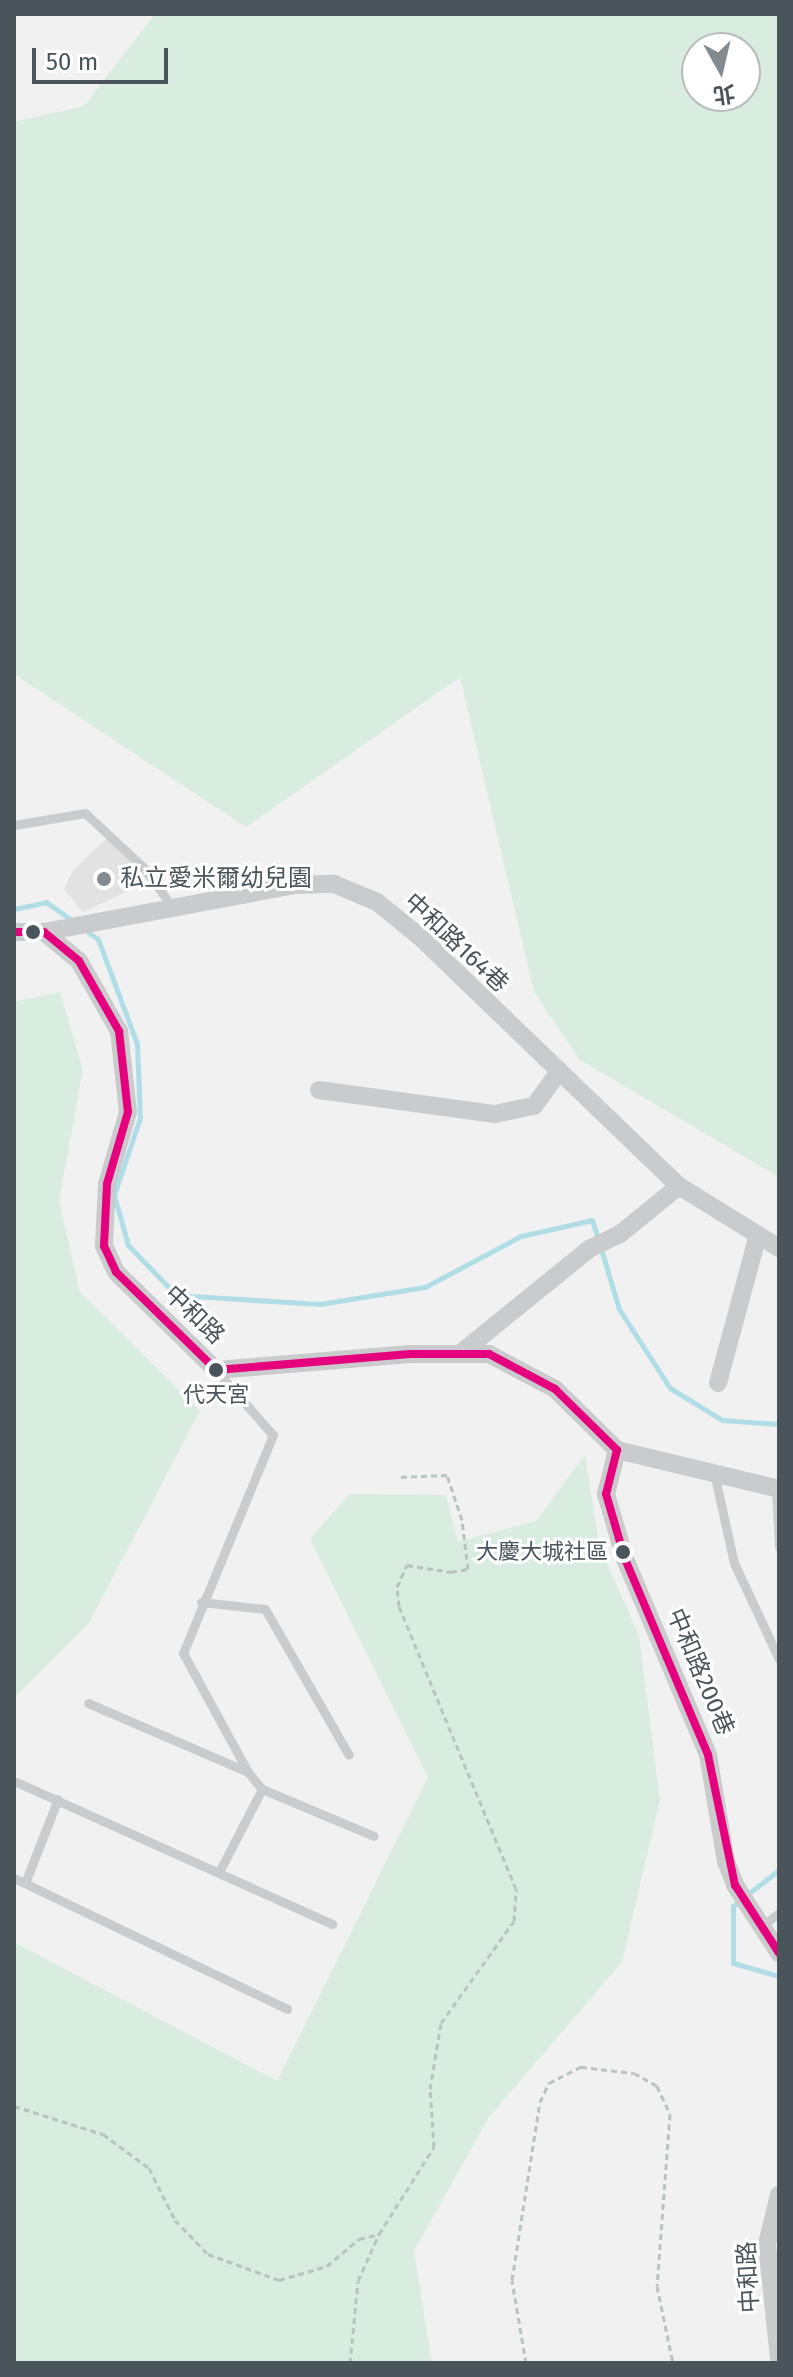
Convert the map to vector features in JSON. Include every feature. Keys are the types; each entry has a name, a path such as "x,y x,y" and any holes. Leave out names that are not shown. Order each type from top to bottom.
{"street":[{"name":"中和路164巷","path":"44,932 296,885 334,884 363,896 419,936 557,1074 679,1186 757,1238 779,1248"},
{"path":"14,932 44,932"},
{"name":"中和路","path":"44,932 79,961 119,1031 126,1064 128,1112 107,1184 104,1246 116,1272 216,1370 462,1352 489,1354 555,1389 617,1450"},
{"path":"319,1090 495,1114 534,1106 557,1074"},
{"path":"462,1352 589,1249 620,1234 679,1186"},
{"path":"718,1383 757,1238"},
{"path":"617,1450 778,1489"},
{"name":"中和路200巷","path":"617,1450 606,1494 625,1559 708,1755 726,1861 759,1928 779,1953"},
{"name":"中和路","path":"779,2195 767,2244 779,2359"}],"lane":[{"path":"14,825 85,813 143,867 174,909"},
{"path":"216,1370 273,1435 201,1602 183,1653 248,1772 262,1789 374,1836"},
{"path":"714,1473 734,1563 779,1659"},
{"path":"778,1489 779,1547"},
{"path":"201,1602 265,1609 349,1755"},
{"path":"88,1703 248,1772"},
{"path":"14,1781 332,1924"},
{"path":"219,1872 262,1789"},
{"path":"25,1883 58,1799"},
{"path":"14,1878 287,2009"},
{"path":"759,1928 779,1913"}],"path":[{"path":"350,2363 358,2281 379,2234 434,2147 430,2089 441,2023 514,1921 516,1889 399,1606 397,1587 407,1565 451,1572 468,1569 462,1520 447,1475 398,1477"},
{"path":"526,2363 512,2280 540,2102 549,2083 581,2067 634,2073 657,2086 670,2114 657,2286 673,2363"},
{"path":"14,2106 103,2134 149,2168 175,2220 208,2254 279,2280 327,2266 359,2239 379,2234"}],"shaded area":[{"name":"私立愛米爾幼兒園","path":"112,834 143,867 137,887 83,912 64,889 73,870"}],"green space":[{"path":"155,14 779,14 779,1177 580,1060 534,992 460,677 246,827 14,674 14,122 84,106"},
{"path":"60,992 83,1070 59,1201 80,1292 200,1411 89,1623 14,1698 14,1002"},
{"path":"585,1455 599,1545 639,1636 660,1800 622,1962 489,2117 414,2251 432,2363 14,2363 14,1942 277,2081 428,1778 310,1539 349,1494 446,1495 458,1542 536,1521"}],"waterway":[{"path":"14,909 46,902 73,921"},
{"path":"84,929 98,939 137,1044 140,1118 114,1195 128,1245 176,1295 320,1304 425,1287 521,1236 592,1220 598,1239"},
{"path":"601,1249 619,1309 670,1388 722,1420 779,1424"},
{"path":"748,1894 779,1870"},
{"path":"740,1901 733,1906 733,1963 779,1976"}],"transit line":[{"path":"14,932 44,932 79,961 119,1031 128,1112 107,1184 104,1246 116,1272 216,1370 410,1354 489,1354 555,1389 617,1450"},
{"path":"617,1450 606,1494 625,1559 708,1755 735,1885 779,1953"}],"place":[{"name":"私立愛米爾幼兒園","path":"104,879"},
{"name":"代天宮","path":"216,1370"},
{"name":"大慶大城社區","path":"623,1552"}]}
